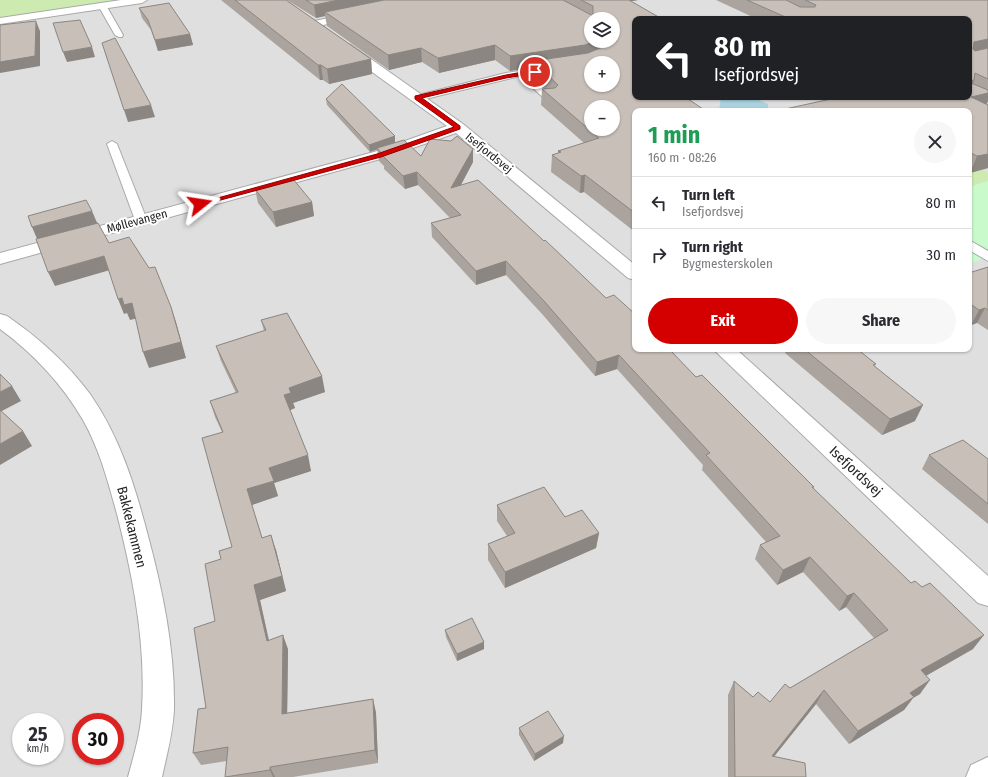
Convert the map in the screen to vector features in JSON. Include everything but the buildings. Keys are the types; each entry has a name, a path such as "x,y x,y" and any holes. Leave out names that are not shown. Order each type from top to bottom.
{"street":[{"path":"0,20 103,7 142,0"},
{"name":"Isefjordsvej","path":"368,12 308,20 458,127 632,272"},
{"name":"Møllevangen","path":"0,260 379,155 458,127"},
{"name":"Bakkekammen","path":"0,320 34,344 70,383 110,449 116,463 146,580 157,661 158,709 155,732 145,777"},
{"name":"Isefjordsvej","path":"726,352 988,594"},
{"path":"983,777 988,774"}],"lane":[{"path":"103,7 119,35"},
{"path":"417,98 522,74 565,67"},
{"path":"522,74 551,100"},
{"path":"460,87 469,94"},
{"path":"112,144 141,220"},
{"path":"972,246 988,256"}],"shaded area":[{"path":"128,0 988,0 988,777 0,777 0,18"}],"green space":[{"path":"0,0 128,0 0,18"},
{"path":"972,165 988,173 988,181 972,186"},
{"path":"988,181 988,257 972,263 972,186"}],"water":[{"path":"721,100 759,100 768,104 768,108 719,108"}],"route":[{"path":"200,204 379,155 458,127 417,98 506,76 535,72"}]}
